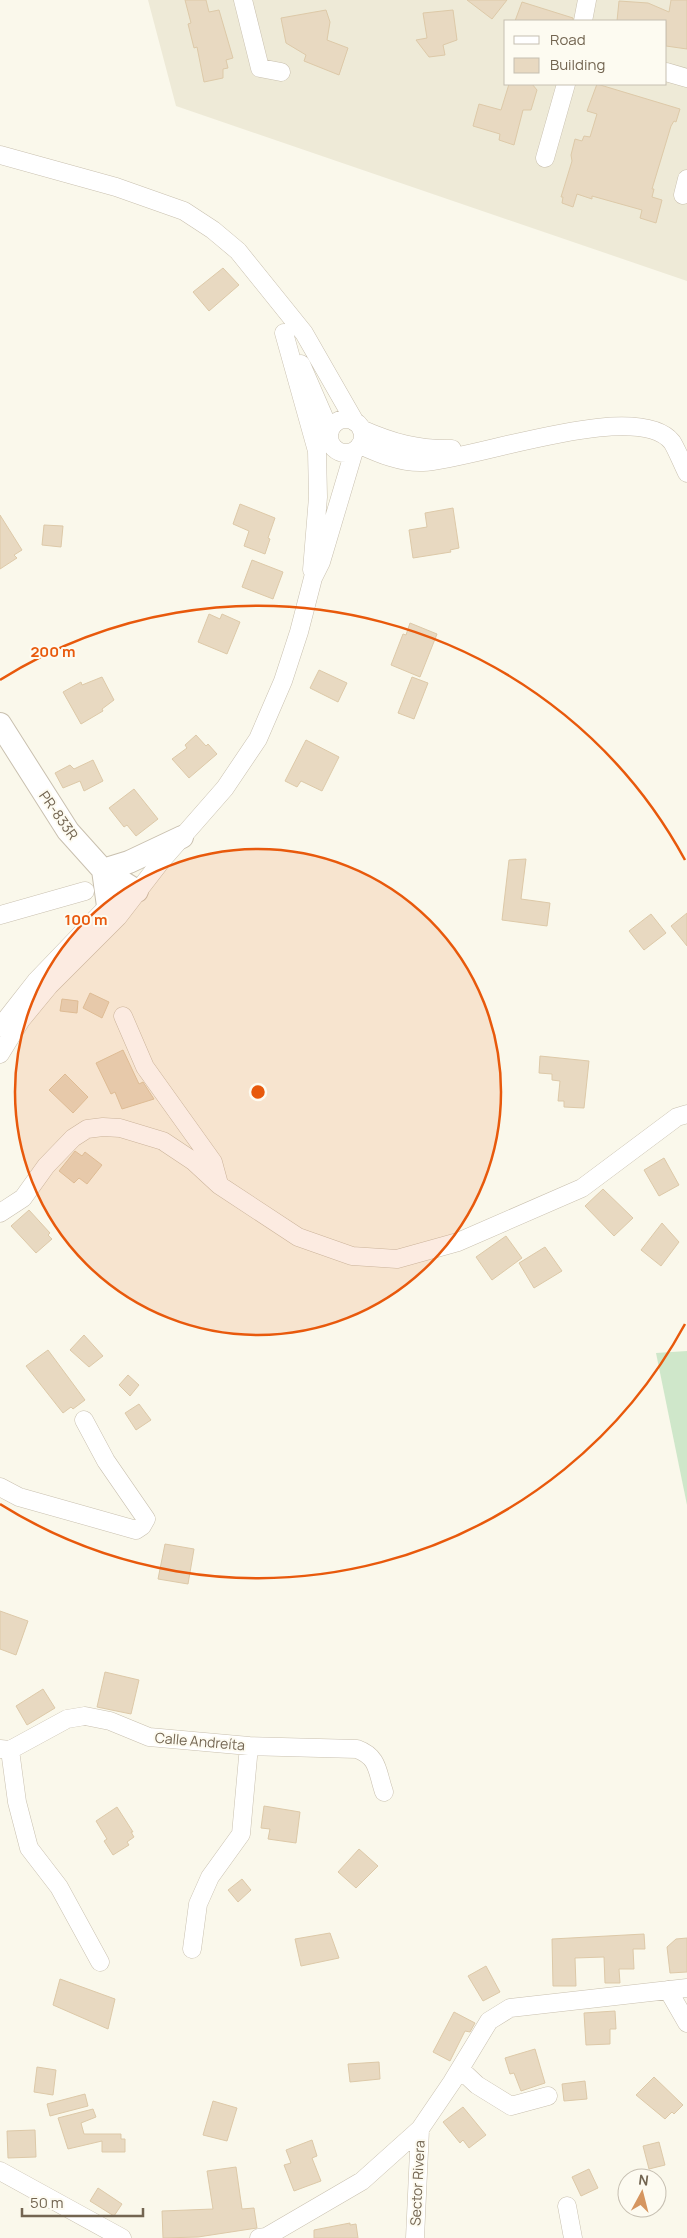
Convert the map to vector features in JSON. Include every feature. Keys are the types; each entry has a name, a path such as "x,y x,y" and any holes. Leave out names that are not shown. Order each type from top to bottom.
{"street":[{"path":"244,0 260,68 281,72"},
{"path":"582,20 587,0"},
{"path":"667,72 687,78"},
{"path":"545,158 566,85"},
{"path":"0,155 116,188 184,211 213,230 238,251 304,333 358,437 321,562 313,578 299,632 282,682 258,739 226,788 182,837 118,917 49,986 21,1020 0,1054"},
{"path":"265,286 284,334 317,451 317,516"},
{"path":"284,334 306,372 336,450 345,453 358,437"},
{"path":"313,578 313,552 317,516 326,474 330,435 335,423 343,420 358,437 396,459 415,462 445,460 475,451 590,428 637,427 654,430 672,442 687,473"},
{"name":"PR-833R","path":"0,724 68,831 103,870 137,891"},
{"path":"108,906 103,870 129,862 182,837"},
{"path":"0,915 85,891"},
{"path":"0,1027 36,981 108,906 137,891"},
{"path":"123,1016 146,1067 213,1162 219,1185"},
{"path":"0,1213 23,1198 46,1166 74,1138 87,1130 103,1127 120,1128 163,1142 193,1161 219,1185 298,1237 352,1256 397,1259 458,1242 582,1188 677,1117 687,1114"},
{"path":"0,1487 20,1497 136,1530 142,1526 146,1519 106,1461 84,1420"},
{"name":"Calle Andreíta","path":"5,1750 67,1720 85,1716 110,1721 149,1737 249,1746 357,1749 368,1753 374,1760 384,1792"},
{"path":"192,1949 198,1904 210,1877 241,1834 249,1746"},
{"path":"5,1750 29,1848 59,1887 100,1962"},
{"path":"259,2238 266,2237 362,2181 420,2129 489,2021 510,2008 687,1988"},
{"path":"668,1990 687,2022"},
{"path":"460,2069 477,2085 511,2106 548,2096"},
{"name":"Sector Rivera","path":"415,2238 420,2129"},
{"path":"0,2171 122,2238"},
{"path":"567,2206 573,2238"}],"shaded area":[{"path":"148,0 687,0 687,281 176,106"}],"green space":[{"path":"687,1351 687,1505 656,1353"}],"building":[{"path":"185,0 206,0 209,12 219,10 233,58 226,60 228,68 223,69 223,78 204,82 197,47 194,48 188,24 191,23"},
{"path":"467,0 507,0 492,19"},
{"path":"671,0 687,0 687,49 667,46 667,20 617,20 619,1 648,3 669,12"},
{"path":"522,2 573,18 573,20 515,20"},
{"path":"326,10 330,22 327,40 348,48 339,75 304,61 306,55 286,43 281,18"},
{"path":"453,10 457,40 443,45 445,55 429,57 416,40 427,38 423,13"},
{"path":"509,85 533,85 537,90 531,110 523,110 514,145 499,140 500,134 473,126 479,104 501,110"},
{"path":"597,85 680,109 676,122 674,121 671,126 652,189 654,189 652,197 662,200 656,223 640,218 642,210 592,196 592,199 577,194 573,207 562,203 563,197 561,197 572,161 571,155 575,139 582,141 584,136 590,137 597,114 587,111"},
{"path":"223,268 239,285 209,311 193,292"},
{"path":"240,504 275,518 265,554 244,546 249,531 233,524"},
{"path":"453,508 459,548 450,550 451,552 413,558 409,530 427,527 425,513"},
{"path":"0,515 22,550 14,555 17,558 0,569"},
{"path":"44,525 63,526 61,547 42,545"},
{"path":"252,560 283,572 273,599 242,587"},
{"path":"209,614 220,619 222,614 240,622 227,654 198,642"},
{"path":"410,623 437,634 420,677 391,665 403,634 406,635"},
{"path":"319,670 347,683 338,702 310,688"},
{"path":"102,677 114,700 102,709 103,711 81,724 63,692 81,682 82,685"},
{"path":"412,677 428,683 414,719 398,713"},
{"path":"196,735 217,754 189,778 172,759 187,748 185,745"},
{"path":"306,740 339,757 322,791 301,781 297,787 285,781"},
{"path":"93,760 103,781 84,791 80,781 63,788 55,773 70,765 74,769"},
{"path":"134,789 158,819 136,836 127,825 124,827 109,808"},
{"path":"526,859 521,899 550,903 547,926 502,920 509,860"},
{"path":"687,913 687,946 671,926"},
{"path":"651,914 666,933 644,950 629,931"},
{"path":"90,993 109,1002 102,1018 83,1008"},
{"path":"62,999 78,1001 77,1013 60,1011"},
{"path":"123,1050 139,1084 143,1082 154,1099 122,1109 115,1092 111,1094 96,1063"},
{"path":"540,1056 589,1061 584,1108 564,1107 564,1101 558,1101 560,1081 552,1080 552,1074 539,1073"},
{"path":"65,1074 88,1097 73,1113 49,1090"},
{"path":"75,1151 82,1156 85,1152 102,1165 87,1184 79,1178 74,1183 59,1171"},
{"path":"664,1158 679,1185 659,1196 644,1170"},
{"path":"603,1189 633,1218 614,1236 585,1206"},
{"path":"29,1210 50,1233 48,1235 52,1239 36,1253 11,1226"},
{"path":"662,1223 679,1242 661,1266 641,1250"},
{"path":"506,1236 522,1258 492,1280 476,1257"},
{"path":"545,1247 562,1271 534,1288 519,1263"},
{"path":"84,1335 103,1356 89,1367 70,1350"},
{"path":"48,1350 85,1400 73,1409 71,1407 63,1413 26,1366"},
{"path":"128,1375 139,1385 130,1396 119,1385"},
{"path":"139,1404 151,1420 136,1430 125,1413"},
{"path":"165,1544 194,1549 188,1584 158,1579"},
{"path":"0,1611 28,1621 16,1655 0,1649"},
{"path":"105,1672 139,1680 131,1714 97,1707"},
{"path":"43,1689 55,1708 27,1725 16,1706"},
{"path":"264,1806 300,1812 296,1843 268,1839 270,1829 261,1828"},
{"path":"117,1807 133,1832 131,1832 134,1837 127,1842 129,1845 113,1855 104,1841 107,1839 96,1821"},
{"path":"359,1849 378,1866 356,1888 338,1872"},
{"path":"242,1879 251,1890 238,1902 228,1890"},
{"path":"330,1933 339,1958 301,1966 295,1939"},
{"path":"644,1934 645,1949 633,1949 634,1969 619,1969 620,1983 605,1983 604,1957 575,1958 576,1986 553,1986 552,1939"},
{"path":"687,1938 687,1972 670,1973 667,1947 676,1939"},
{"path":"486,1966 500,1992 483,2001 468,1976"},
{"path":"60,1979 115,1999 108,2029 53,2005"},
{"path":"615,2011 616,2029 610,2029 610,2044 586,2045 584,2013"},
{"path":"454,2012 475,2023 470,2032 465,2031 450,2061 433,2052"},
{"path":"535,2049 545,2083 521,2091 514,2073 510,2074 505,2058"},
{"path":"379,2062 380,2079 350,2082 348,2064"},
{"path":"37,2067 56,2070 53,2095 34,2092"},
{"path":"654,2077 683,2105 674,2114 672,2112 665,2119 636,2095"},
{"path":"585,2081 587,2099 564,2101 562,2084"},
{"path":"85,2094 88,2106 50,2116 47,2104"},
{"path":"213,2101 237,2108 227,2141 203,2135"},
{"path":"463,2107 486,2135 469,2148 463,2140 460,2143 443,2122"},
{"path":"93,2109 96,2117 81,2123 84,2134 121,2134 121,2139 125,2139 125,2152 102,2152 102,2141 68,2149 58,2118"},
{"path":"35,2130 36,2157 8,2158 7,2131"},
{"path":"312,2140 317,2156 312,2158 321,2181 294,2191 284,2165 291,2163 286,2150"},
{"path":"659,2142 665,2165 649,2168 643,2146"},
{"path":"236,2167 242,2209 254,2208 257,2228 198,2237 163,2238 162,2211 213,2209 207,2171"},
{"path":"589,2169 598,2188 581,2196 572,2177"},
{"path":"98,2188 122,2204 114,2216 90,2201"},
{"path":"350,2223 350,2225 356,2224 358,2238 314,2238 314,2230"}]}
